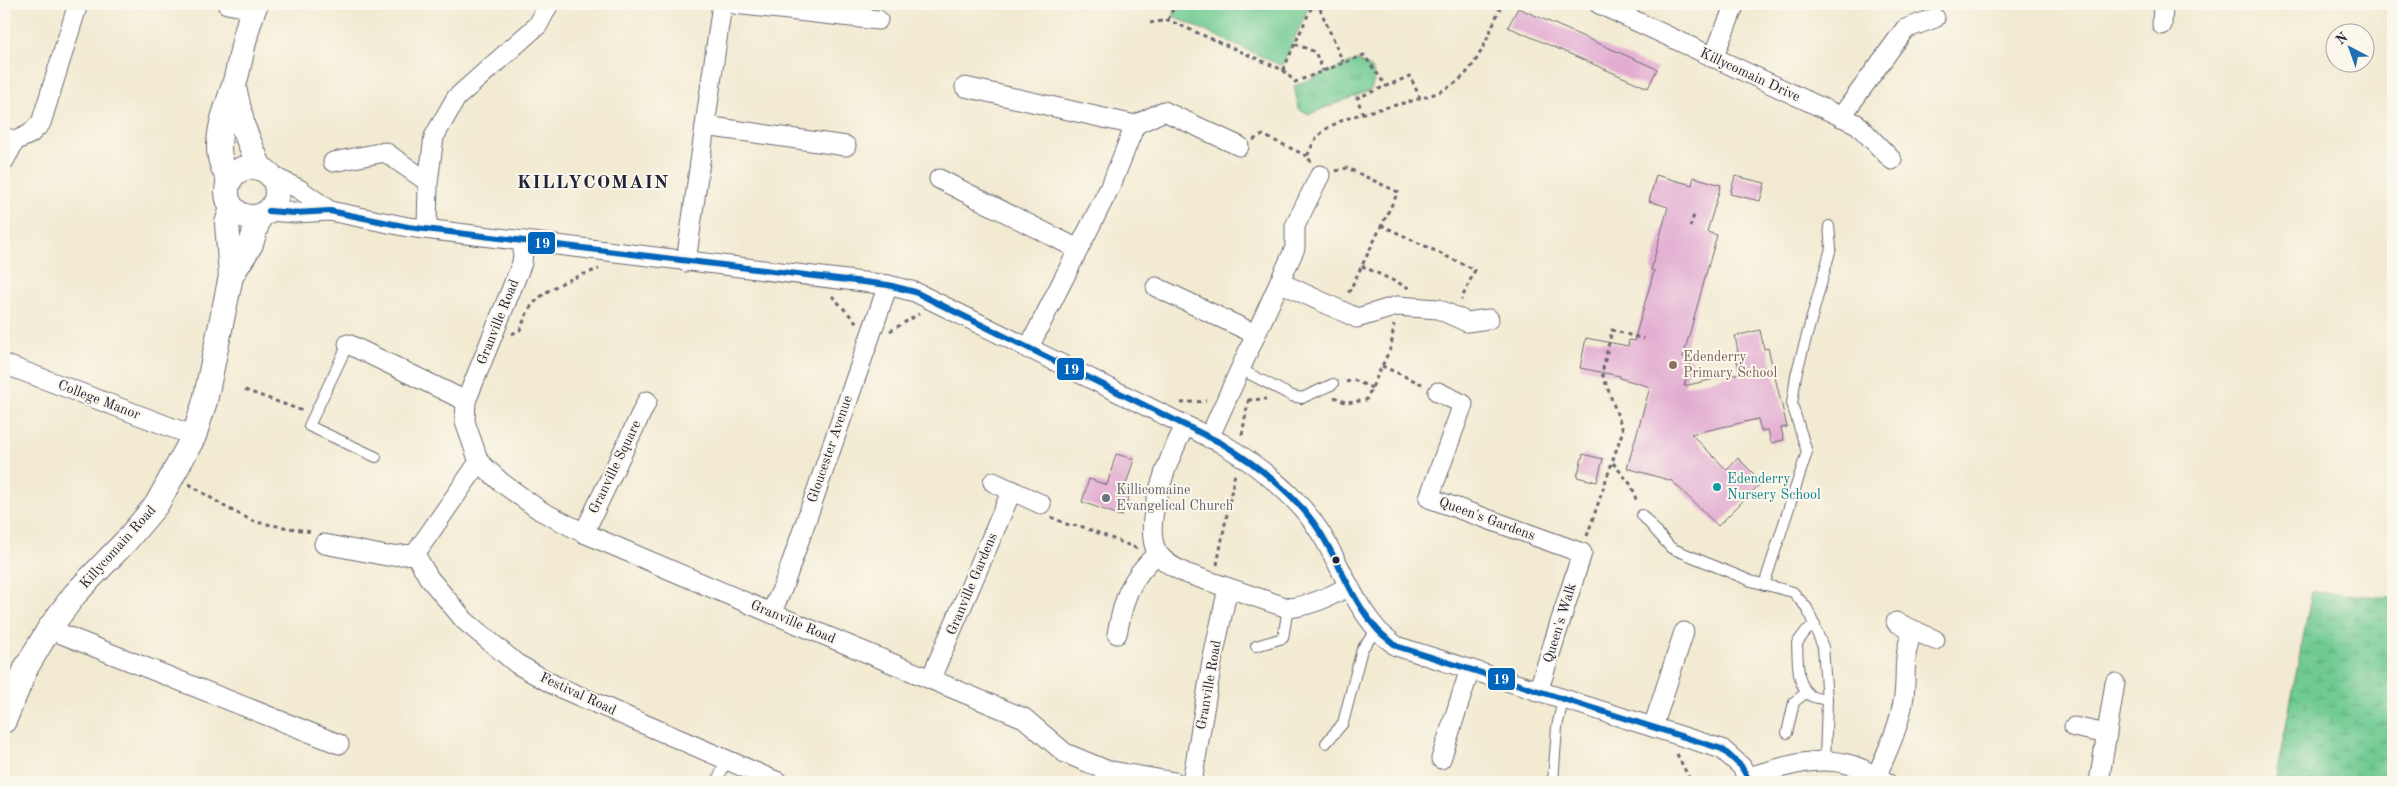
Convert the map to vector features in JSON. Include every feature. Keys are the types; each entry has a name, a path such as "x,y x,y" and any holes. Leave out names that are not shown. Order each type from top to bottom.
{"street":[{"path":"4,162 9,139 30,134 41,123 78,4"},
{"path":"227,4 255,6 246,34 234,85 221,121 219,150 221,166 229,180"},
{"path":"427,230 428,182 434,137 456,98 538,25 549,4"},
{"path":"686,262 722,4"},
{"path":"734,4 878,20"},
{"name":"Killycomain Drive","path":"1599,4 1857,124 1892,160"},
{"path":"1713,58 1735,4"},
{"path":"2162,25 2163,4"},
{"path":"1841,117 1906,29 1935,18"},
{"path":"234,85 243,127 266,172 276,183 277,198 264,214"},
{"path":"965,87 1135,125 1164,111 1239,146"},
{"path":"1028,349 1112,183 1135,125"},
{"path":"705,126 846,146"},
{"path":"333,162 385,152 428,182"},
{"path":"330,211 298,189 266,172 246,167 233,174 229,180 226,194 232,208 244,216 330,211 427,230 888,285 915,292 1209,438 1238,454 1279,484 1300,505 1319,531 1343,572 1356,601 1377,630 1396,646 1722,749 1742,766 1749,780 1790,765 1825,762 1851,764 1881,779 1896,733 1904,695 1906,647 1913,631"},
{"path":"1209,438 1246,373 1255,334 1295,248 1295,226 1320,175"},
{"path":"939,179 1078,249"},
{"name":"Killycomain Road","path":"4,718 26,668 49,629 75,594 126,541 157,504 194,436 205,401 231,276 227,223 232,208"},
{"name":"Killycomain Road","path":"231,276 251,244 264,214"},
{"name":"Granville Road","path":"524,241 522,263 466,401 465,422 479,462 502,483 541,511 584,533 1024,718 1065,753 1106,770 1175,782"},
{"path":"1279,282 1357,318 1397,306 1438,309 1466,322 1489,319"},
{"name":"Gloucester Avenue","path":"771,613 783,587 888,285"},
{"path":"1156,287 1255,334"},
{"path":"348,344 466,401"},
{"name":"College Manor","path":"4,364 194,436"},
{"name":"Queen's Gardens","path":"1438,392 1463,404 1429,498 1582,553"},
{"name":"Granville Square","path":"584,533 647,401"},
{"path":"1185,426 1170,456 1151,522 1155,546 1169,565 1288,608 1302,607 1348,586"},
{"path":"324,544 387,556 415,554 479,462"},
{"path":"993,482 1041,504"},
{"name":"Granville Gardens","path":"931,678 1012,490"},
{"path":"1117,634 1123,599 1155,546"},
{"name":"Queen's Walk","path":"1538,692 1582,553"},
{"name":"Festival Road","path":"415,554 429,578 465,621 517,664 556,686 778,782"},
{"name":"Granville Road","path":"1192,782 1212,662 1221,585"},
{"path":"1896,622 1934,640"},
{"path":"49,629 338,744"},
{"path":"1653,727 1684,632"},
{"path":"1442,759 1470,669"},
{"path":"2099,782 2115,683"},
{"path":"2074,727 2107,734"}],"lane":[{"path":"1764,585 1807,452 1792,404 1796,375 1831,248 1829,226"},
{"path":"348,344 309,426 376,457"},
{"path":"1246,373 1302,398 1333,384"},
{"path":"1642,515 1671,548 1764,585 1793,592 1807,608 1822,647 1827,700 1825,762"},
{"path":"1256,646 1283,638 1288,608"},
{"path":"1815,625 1806,631 1797,643 1798,668 1803,686 1807,692 1811,696 1827,700"},
{"path":"1326,743 1343,723 1362,650 1377,630"},
{"path":"1787,732 1794,702 1807,692"},
{"path":"1552,782 1557,727 1563,700"},
{"path":"717,782 726,760"}],"path":[{"path":"1168,20 1175,4"},
{"path":"1307,156 1316,138 1340,121 1420,98 1458,81 1473,65 1502,4"},
{"path":"1284,70 1313,5 1320,9 1344,63"},
{"path":"1150,23 1168,20 1284,70 1295,82 1364,55 1386,86"},
{"path":"1295,44 1315,52 1323,71"},
{"path":"1363,114 1357,98 1410,76 1420,98"},
{"path":"1239,146 1263,135 1307,156 1320,175 1347,168 1398,192 1340,310"},
{"path":"1690,227 1695,212"},
{"path":"1381,225 1475,270 1453,316"},
{"path":"491,343 520,330 530,308 544,295 569,279 608,265 622,254"},
{"path":"1362,266 1410,289"},
{"path":"823,278 830,294 869,337 884,334 939,303"},
{"path":"1320,390 1347,403 1366,400 1391,347 1397,306"},
{"path":"1582,553 1623,430 1602,373 1612,330 1644,339"},
{"path":"1382,366 1438,392"},
{"path":"1221,585 1238,454 1246,373"},
{"path":"1333,384 1354,380 1372,388"},
{"path":"245,390 314,415"},
{"path":"1613,464 1632,486 1642,515"},
{"path":"174,474 227,508 255,522 314,532 324,544"},
{"path":"1041,504 1046,514 1071,526 1078,525 1136,548 1155,546"},
{"path":"1676,734 1676,752 1691,782"}],"green space":[{"path":"1178,4 1310,4 1282,66 1173,16"},
{"path":"1357,60 1372,69 1375,78 1371,90 1309,114 1299,109 1294,86"},
{"path":"2312,592 2393,598 2393,782 2275,782"}],"building":[{"path":"1518,8 1657,69 1648,88 1508,27"},
{"path":"1656,175 1692,185 1694,177 1721,185 1707,232 1717,235 1683,357 1692,360 1684,386 1740,373 1735,353 1738,352 1735,336 1760,330 1764,349 1768,348 1787,427 1781,428 1784,440 1771,443 1768,430 1761,431 1758,419 1691,434 1727,470 1738,458 1762,482 1718,526 1672,481 1627,468 1650,387 1620,378 1620,376 1580,368 1586,338 1628,346 1629,340 1634,341 1654,271 1651,270 1668,207 1649,201"},
{"path":"1735,176 1765,183 1760,201 1730,194"},
{"name":"Killicomaine Evangelical Church","path":"1116,454 1134,459 1124,491 1130,493 1122,516 1082,502 1089,479 1107,485"},
{"path":"1583,454 1603,459 1597,482 1577,477"}],"transit line":[{"name":"19","path":"269,211 295,213 330,211 408,227 888,285 915,292 1221,443 1263,471 1288,493 1310,518 1327,544 1360,606 1380,633 1396,646 1722,749 1741,766 1750,782"}],"place":[{"name":"Edenderry Primary School","path":"1673,365"},
{"name":"Edenderry Nursery School","path":"1717,487"},
{"name":"Killicomaine Evangelical Church","path":"1106,498"}],"district":[{"name":"KILLYCOMAIN","path":"593,183"}]}
